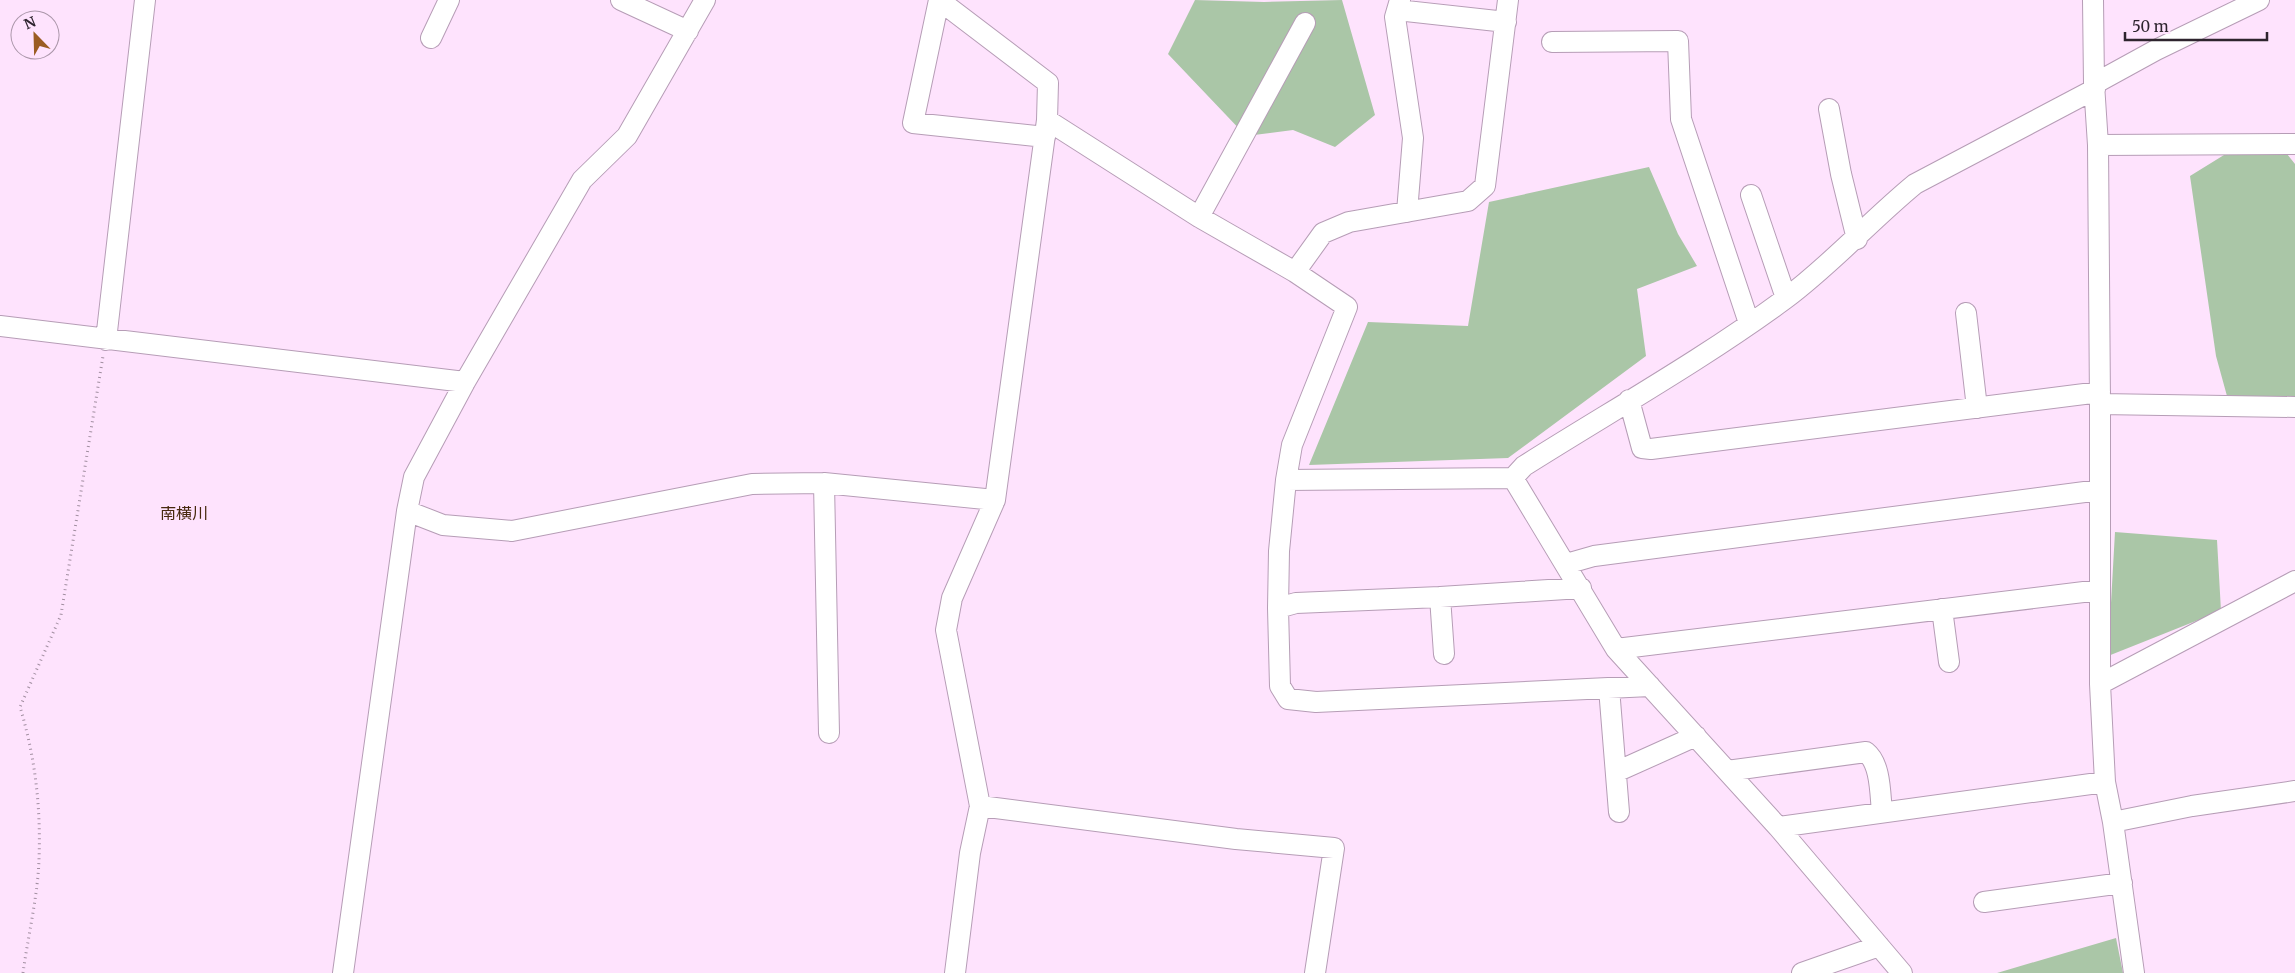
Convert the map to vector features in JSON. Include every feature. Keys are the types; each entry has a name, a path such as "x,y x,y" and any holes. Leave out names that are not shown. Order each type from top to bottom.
{"street":[{"path":"106,340 145,0"},
{"path":"431,38 449,0"},
{"path":"622,0 688,31"},
{"path":"343,973 407,511 414,477 465,382 582,180 627,136 705,0"},
{"path":"955,973 970,853 980,806 946,630 952,598 995,500 1046,129 1048,83 939,0 913,123 1046,129 1295,272 1347,307 1292,445 1286,480 1279,551 1278,608 1280,686 1288,699 1316,702 1650,686"},
{"path":"1295,272 1322,232 1349,222 1468,201 1485,186 1508,0"},
{"path":"2090,0 2098,145 2100,684 2105,782 2113,822 2134,973"},
{"path":"1286,480 1512,478 1524,466 1750,323 1786,298 1857,238 1890,205 1915,184 2156,50 2258,0"},
{"path":"1407,212 1413,138 1395,17 1399,5 1506,22"},
{"path":"1199,217 1305,24"},
{"path":"1552,42 1678,41 1681,119 1750,323"},
{"path":"1829,109 1840,174 1857,238"},
{"path":"2098,145 2295,144"},
{"path":"1751,195 1786,298"},
{"path":"1966,313 1977,408"},
{"path":"0,326 465,382"},
{"path":"1629,400 1642,448 1651,449 1977,408 2100,398 2295,407"},
{"path":"1512,478 1581,588 1616,649 1778,827 1902,973"},
{"path":"407,511 443,525 512,531 752,484 824,483 995,500"},
{"path":"824,483 828,733"},
{"path":"1566,564 1594,556 2100,490"},
{"path":"2100,684 2295,581"},
{"path":"1278,608 1296,603 1440,597 1581,588"},
{"path":"1616,649 2100,590"},
{"path":"1440,597 1444,654"},
{"path":"1942,609 1949,662"},
{"path":"1609,688 1619,812"},
{"path":"1616,772 1696,736"},
{"path":"1727,771 1866,752 1871,756 1876,767 1882,812"},
{"path":"1778,827 2105,782"},
{"path":"2113,822 2192,806 2295,791"},
{"path":"980,806 1236,838 1334,848 1315,973"},
{"path":"1984,902 2122,883"},
{"path":"1802,973 1880,946"}],"path":[{"path":"23,973 40,860 38,796 32,746 20,707 61,615 106,340"}],"green space":[{"path":"1195,0 1264,2 1342,0 1375,115 1335,147 1293,130 1246,136 1168,54"},
{"path":"2287,154 2295,164 2295,396 2227,396 2216,356 2190,176 2224,155"},
{"path":"1649,167 1678,234 1697,266 1637,289 1646,356 1508,458 1309,465 1368,322 1468,326 1489,202"},
{"path":"2115,532 2217,540 2221,611 2108,656"},
{"path":"2116,938 2123,973 1997,973"}],"district":[{"name":"南横川","path":"184,513"}]}
